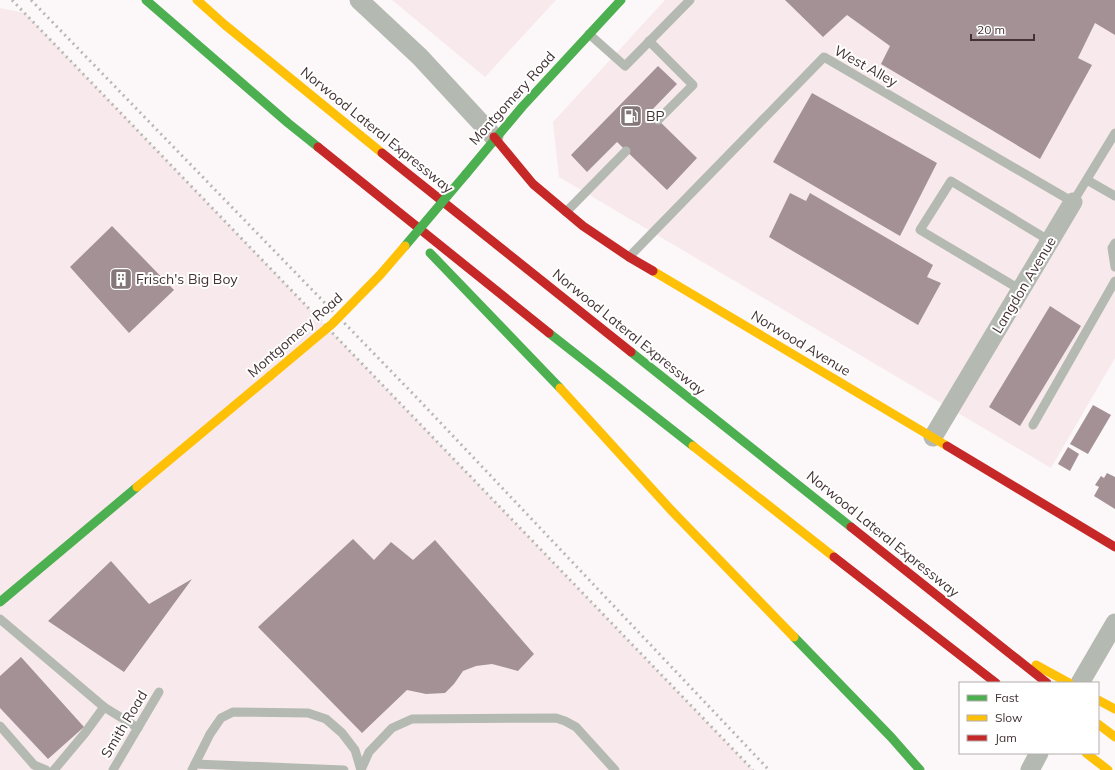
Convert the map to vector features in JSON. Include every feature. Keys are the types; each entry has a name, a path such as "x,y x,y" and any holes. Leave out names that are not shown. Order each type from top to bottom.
{"main road":[{"path":"146,0 288,123 473,273 842,564 995,682"},
{"name":"Norwood Lateral Expressway","path":"197,0 224,25 398,166 1046,682"},
{"name":"Montgomery Road","path":"0,602 332,324 380,275 466,174 494,138 621,0"},
{"name":"Norwood Avenue","path":"494,138 533,184 583,226 629,257 933,437 1115,547"},
{"path":"370,190 552,379 671,510 891,737 920,770"},
{"path":"996,642 1067,682"},
{"path":"1099,701 1115,709"},
{"path":"1099,725 1115,737"},
{"path":"1087,754 1108,770"}],"street":[{"path":"359,0 420,57 494,138"},
{"name":"Langdon Avenue","path":"933,437 1073,202"},
{"path":"1081,682 1115,623"}],"lane":[{"path":"589,34 625,66 690,0"},
{"path":"649,41 693,85 658,120"},
{"name":"West Alley","path":"629,257 824,57 1073,202"},
{"name":"Langdon Avenue","path":"1073,202 1115,133"},
{"path":"566,212 626,151"},
{"path":"1021,290 920,230 951,180 1050,241"},
{"path":"1087,180 1115,196"},
{"path":"1115,243 1112,248 1115,267"},
{"path":"1033,425 1115,281"},
{"path":"0,619 104,707 138,728"},
{"name":"Smith Road","path":"113,770 159,692"},
{"path":"54,770 85,733 104,707"},
{"path":"344,770 193,767 210,734 222,718 232,712 308,713 326,719 342,734 355,750 361,770"},
{"path":"361,770 369,752 392,728 412,719 556,718 576,727 615,770"},
{"path":"0,726 34,765 46,770"}],"shaded area":[{"path":"392,0 556,0 485,77"},
{"path":"665,0 1115,0 1115,358 1051,468 559,177 553,122"},
{"path":"0,8 25,13 753,770 0,770"}],"building":[{"path":"785,0 1115,0 1115,35 1095,23 1078,58 1092,65 1040,159 881,64 890,46 847,15 823,37"},
{"name":"BP","path":"658,66 677,84 650,112 697,158 667,190 617,142 587,172 571,155"},
{"path":"812,93 937,163 900,236 773,162"},
{"path":"790,193 806,201 810,193 933,265 927,277 941,283 918,325 769,237"},
{"name":"Frisch's Big Boy","path":"112,226 174,290 129,333 70,267"},
{"path":"1050,306 1081,326 1020,426 989,407"},
{"path":"1093,405 1111,415 1088,454 1070,444"},
{"path":"1068,447 1079,454 1070,471 1058,464"},
{"path":"1107,473 1115,477 1115,509 1094,496 1099,487 1095,485 1101,476 1104,478"},
{"path":"353,539 374,560 391,542 413,560 435,540 534,654 518,671 492,664 476,666 463,671 454,684 445,693 426,694 407,690 362,733 258,627"},
{"path":"111,561 149,604 192,579 124,672 48,621"},
{"path":"21,657 84,727 48,759 0,708 0,676"}],"railway":[{"path":"12,0 753,770"},
{"path":"31,0 419,400 769,770"}],"traffic: fast":[{"path":"146,0 288,123 318,147"},
{"path":"466,174 522,107 621,0"},
{"path":"405,246 466,174"},
{"path":"430,253 560,388"},
{"path":"549,333 693,446"},
{"path":"631,352 851,527"},
{"path":"0,602 137,487"},
{"path":"794,637 891,737 920,770"}],"traffic: slow":[{"path":"197,0 225,25 382,153"},
{"path":"270,376 332,324 380,275 405,246"},
{"path":"653,271 947,446"},
{"path":"137,487 270,376"},
{"path":"560,388 671,510 794,637"},
{"path":"693,446 834,557"},
{"path":"1036,665 1067,682"},
{"path":"1099,701 1115,709"},
{"path":"1099,725 1115,737"},
{"path":"1087,754 1108,770"}],"traffic: jam":[{"path":"494,137 533,184 583,226 629,257 653,271"},
{"path":"318,147 549,333"},
{"path":"382,153 631,352"},
{"path":"947,446 1115,547"},
{"path":"851,527 1046,682"},
{"path":"834,557 995,682"}],"place":[{"name":"BP","path":"631,116"},
{"name":"Frisch's Big Boy","path":"121,279"}]}
